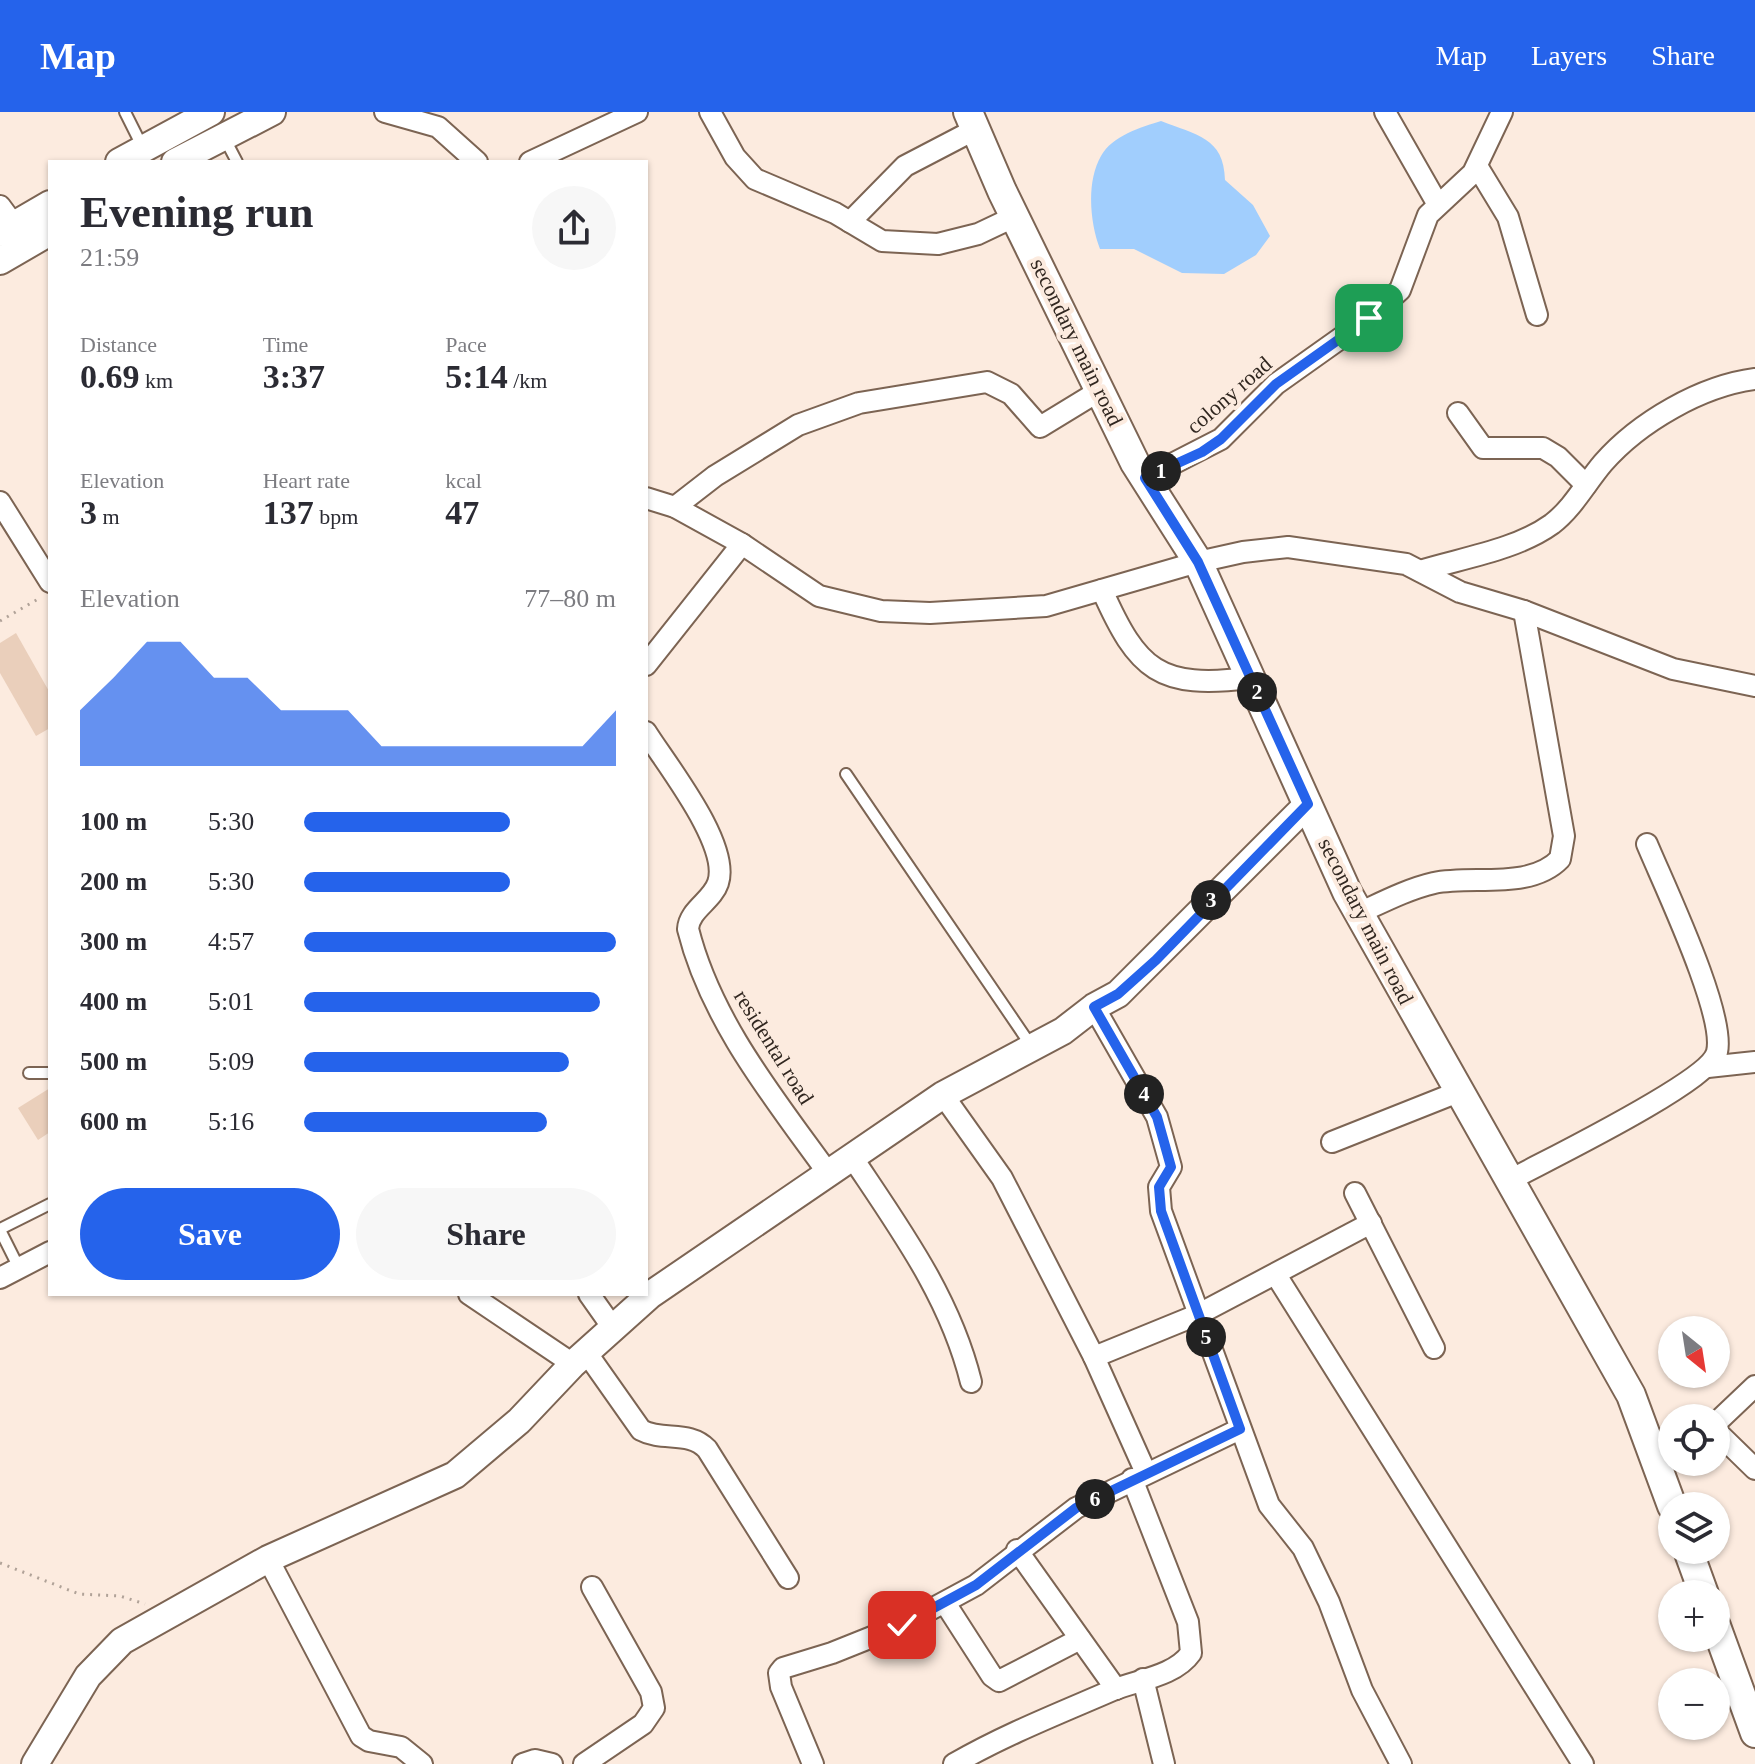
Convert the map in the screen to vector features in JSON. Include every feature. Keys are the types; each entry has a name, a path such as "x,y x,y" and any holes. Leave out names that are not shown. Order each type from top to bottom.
{"main road":[{"name":"secondary main road","path":"972,120 1099,391 1145,478 1198,562 1359,913 1631,1395 1658,1450"},
{"path":"1725,1652 1755,1733"}],"street":[{"path":"122,160 211,112"},
{"path":"179,160 272,112"},
{"path":"385,112 401,120 438,127 475,160"},
{"path":"534,160 637,112"},
{"path":"710,112 735,157 755,179 850,222 882,241 938,244 978,234 1016,216"},
{"path":"1385,112 1437,203"},
{"name":"colony road","path":"1145,478 1202,452 1221,439 1276,384 1387,303 1400,290 1422,226 1437,203 1463,184 1477,166 1502,112"},
{"path":"850,222 905,166 972,120"},
{"path":"1477,166 1508,217 1537,315"},
{"path":"5,221 48,205"},
{"path":"0,261 48,233"},
{"path":"1420,571 1535,535 1569,508 1604,462 1667,412 1739,381 1755,379"},
{"path":"675,507 715,476 798,425 845,407 987,382 1011,394 1040,427 1099,391"},
{"path":"1458,413 1483,448 1543,448 1558,457 1586,485"},
{"path":"648,499 675,507 742,544 819,596 881,611 930,613 1046,606 1198,562 1243,552 1288,547 1391,561 1420,571 1460,592 1524,611 1673,669 1755,686"},
{"path":"0,502 48,579"},
{"path":"648,662 742,544"},
{"path":"1102,590 1126,641 1145,663 1193,680 1214,682 1250,678"},
{"path":"1359,913 1436,883 1526,876 1543,872 1560,859 1564,836 1524,611"},
{"name":"residental road","path":"648,735 702,819 716,851 720,867 718,884 692,916 688,929 722,1015 753,1068 828,1173"},
{"path":"35,1764 88,1676 122,1641 268,1559 455,1475 519,1421 580,1358 650,1295 943,1095 1063,1031 1094,1007 1118,994 1156,960 1308,804"},
{"path":"1510,1180 1691,1081 1708,1067 1716,1053 1718,1032 1704,986 1647,844"},
{"path":"1094,1007 1163,1132 1171,1167 1159,1187 1161,1211 1269,1505 1303,1548 1329,1602 1362,1690 1401,1764"},
{"path":"1708,1067 1755,1062"},
{"path":"1332,1142 1458,1092"},
{"path":"943,1095 1002,1178 1094,1357 1139,1476 1192,1637 1191,1653 1184,1662 1116,1689 954,1764"},
{"path":"852,1157 925,1266 962,1345 971,1382"},
{"path":"1355,1193 1434,1348"},
{"path":"1094,1357 1197,1315 1371,1223"},
{"path":"9,1273 48,1253"},
{"path":"1276,1275 1583,1764"},
{"path":"472,1296 580,1358 641,1430 656,1436 695,1438 707,1449 788,1578"},
{"path":"590,1296 613,1328"},
{"path":"1730,1410 1755,1386"},
{"path":"813,1764 781,1687 779,1673 783,1668 832,1653 945,1603 976,1585 1017,1550 1076,1508 1240,1429"},
{"path":"1730,1445 1755,1469"},
{"path":"1017,1550 1116,1689"},
{"path":"268,1559 361,1736 369,1741 401,1747 422,1764"},
{"path":"584,1764 643,1724 654,1708 651,1692 592,1587"},
{"path":"945,1603 992,1676 999,1681 1080,1639"},
{"path":"1143,1679 1164,1764"},
{"path":"523,1764 535,1760 552,1764"}],"lane":[{"path":"125,112 143,148"},
{"path":"224,136 236,160"},
{"path":"846,774 1032,1048"},
{"path":"29,1073 48,1073"},
{"path":"9,1273 0,1230 48,1205"}],"path":[{"path":"0,621 48,593"},
{"path":"0,1563 79,1594 120,1596 147,1605"}],"water":[{"path":"1161,121 1196,134 1214,146 1220,155 1225,180 1253,205 1270,236 1256,255 1224,274 1182,273 1134,249 1100,249 1091,202 1096,166 1112,143 1136,129"}],"building":[{"path":"16,633 48,689 48,729 36,736 0,673 0,643"},
{"path":"48,1089 48,1133 38,1140 18,1108"}],"route":[{"path":"902,1625 976,1585 1017,1550 1076,1508 1240,1429 1161,1211 1159,1187 1171,1167 1163,1132 1094,1007 1118,994 1156,960 1308,804 1198,562 1145,478 1202,452 1221,439 1276,384 1369,318"}]}
